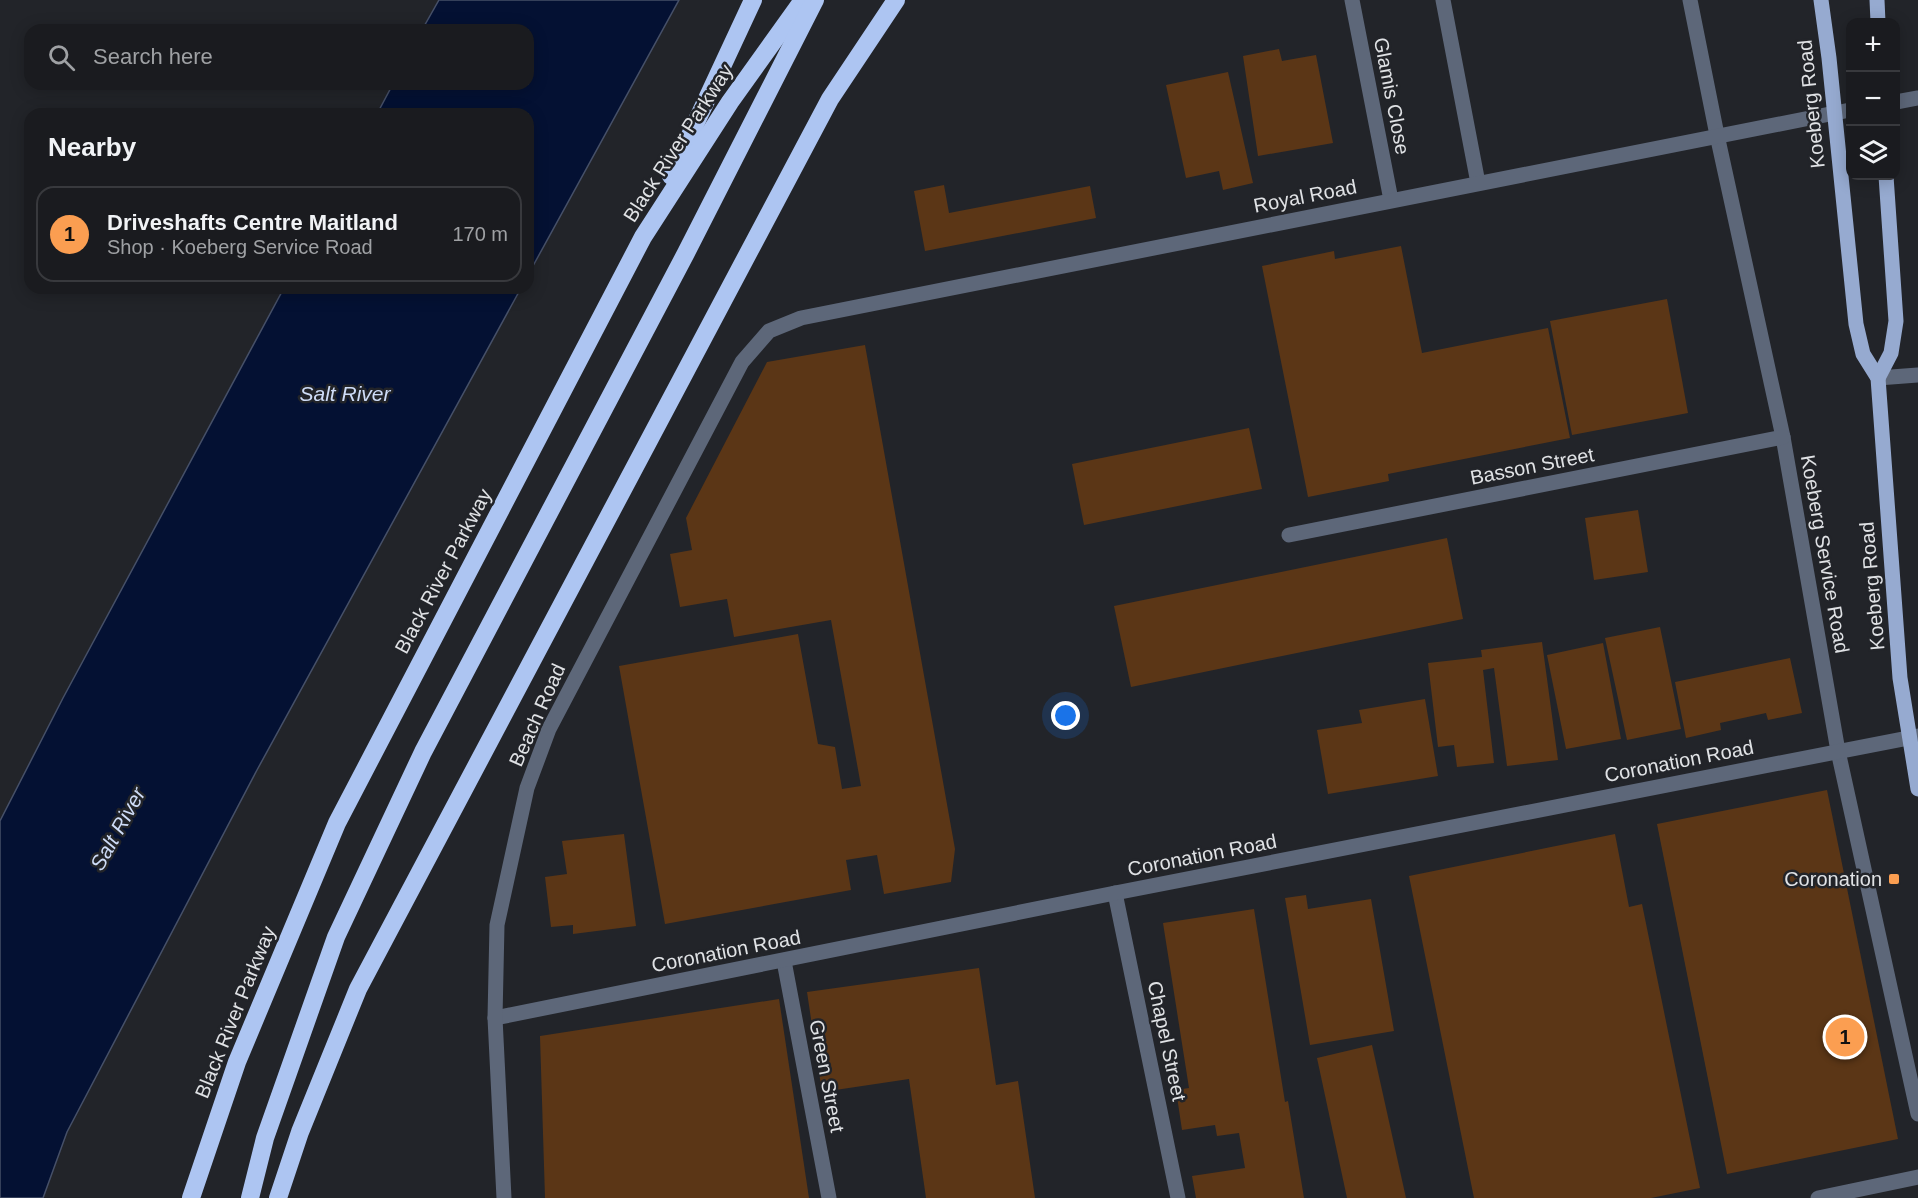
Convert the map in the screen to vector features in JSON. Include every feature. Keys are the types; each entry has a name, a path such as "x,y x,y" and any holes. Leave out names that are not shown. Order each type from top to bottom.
{"highway":[{"path":"643,237 753,0"},
{"name":"Black River Parkway","path":"191,1198 237,1062 337,824 643,237 729,102 803,0"},
{"path":"250,1198 271,1121 336,937 423,752 686,253 815,0"},
{"path":"278,1198 300,1132 363,978 830,99 896,0"}],"main road":[{"name":"Koeberg Road","path":"1821,0 1856,324 1863,354 1878,378 1900,678 1913,737 1918,789"},
{"path":"1876,0 1878,18"},
{"path":"1878,378 1891,353 1896,321 1886,180"}],"street":[{"name":"Glamis Close","path":"1352,0 1391,200"},
{"path":"1443,0 1478,183"},
{"name":"Koeberg Service Road","path":"1690,0 1783,437 1838,751 1918,1114"},
{"path":"1900,101 1918,98"},
{"name":"Royal Road","path":"769,331 801,318 1846,111"},
{"name":"Beach Road","path":"504,1198 495,1018 498,925 527,788 549,729 742,362 769,331"},
{"path":"1878,378 1918,375"},
{"name":"Basson Street","path":"1289,536 1783,437"},
{"name":"Coronation Road","path":"495,1018 1115,893 1913,737"},
{"name":"Chapel Street","path":"1115,893 1178,1198"},
{"name":"Green Street","path":"784,961 829,1198"},
{"path":"1818,1198 1918,1177"}],"water":[{"path":"439,0 679,0 534,264 534,108 380,108 390,90 534,90 534,24 425,24"},
{"name":"Salt River","path":"281,294 518,294 257,770 67,1132 43,1198 0,1198 0,821 63,698"}],"building":[{"path":"1279,49 1282,61 1316,55 1333,143 1258,156 1243,56"},
{"path":"1228,72 1253,183 1223,190 1219,171 1186,178 1166,85"},
{"path":"944,185 949,213 1090,186 1096,218 925,251 914,191"},
{"path":"1401,246 1422,353 1548,328 1570,438 1388,474 1389,481 1308,497 1262,266 1334,251 1335,259"},
{"path":"1667,299 1688,413 1572,435 1550,321"},
{"path":"865,345 955,849 951,882 884,894 877,855 846,860 851,890 665,924 619,666 798,634 818,744 835,747 842,789 861,786 831,620 734,637 727,599 680,607 670,554 692,550 686,518 767,362"},
{"path":"1249,428 1262,489 1084,525 1072,464"},
{"path":"1638,510 1648,572 1594,580 1585,518"},
{"path":"1447,538 1463,619 1131,687 1114,606"},
{"path":"1660,627 1681,729 1627,740 1605,638"},
{"path":"1542,642 1558,760 1507,766 1494,668 1483,670 1494,763 1457,767 1454,745 1438,747 1428,663 1482,657 1481,650"},
{"path":"1603,643 1621,739 1566,749 1547,655"},
{"path":"1790,658 1802,713 1768,720 1766,713 1720,723 1721,730 1686,738 1675,682"},
{"path":"1425,699 1438,776 1328,794 1317,730 1362,723 1359,710"},
{"path":"1827,790 1898,1139 1727,1174 1657,824"},
{"path":"624,834 636,926 573,934 573,925 551,927 545,877 567,874 562,841"},
{"path":"1615,834 1629,907 1642,904 1700,1188 1651,1198 1474,1198 1409,876"},
{"path":"1306,895 1308,909 1371,899 1394,1031 1310,1045 1285,898"},
{"path":"1254,909 1285,1102 1288,1101 1304,1198 1196,1198 1192,1176 1245,1168 1239,1133 1217,1136 1215,1125 1182,1130 1176,1090 1189,1088 1163,923"},
{"path":"979,968 996,1085 1018,1081 1035,1198 926,1198 909,1079 822,1092 807,992"},
{"path":"779,999 809,1198 545,1198 540,1036"},
{"path":"1372,1045 1406,1198 1347,1198 1317,1058"}],"place":[{"name":"Coronation","path":"1894,879"},
{"name":"Driveshafts Centre Maitland","path":"1845,1037"}]}
